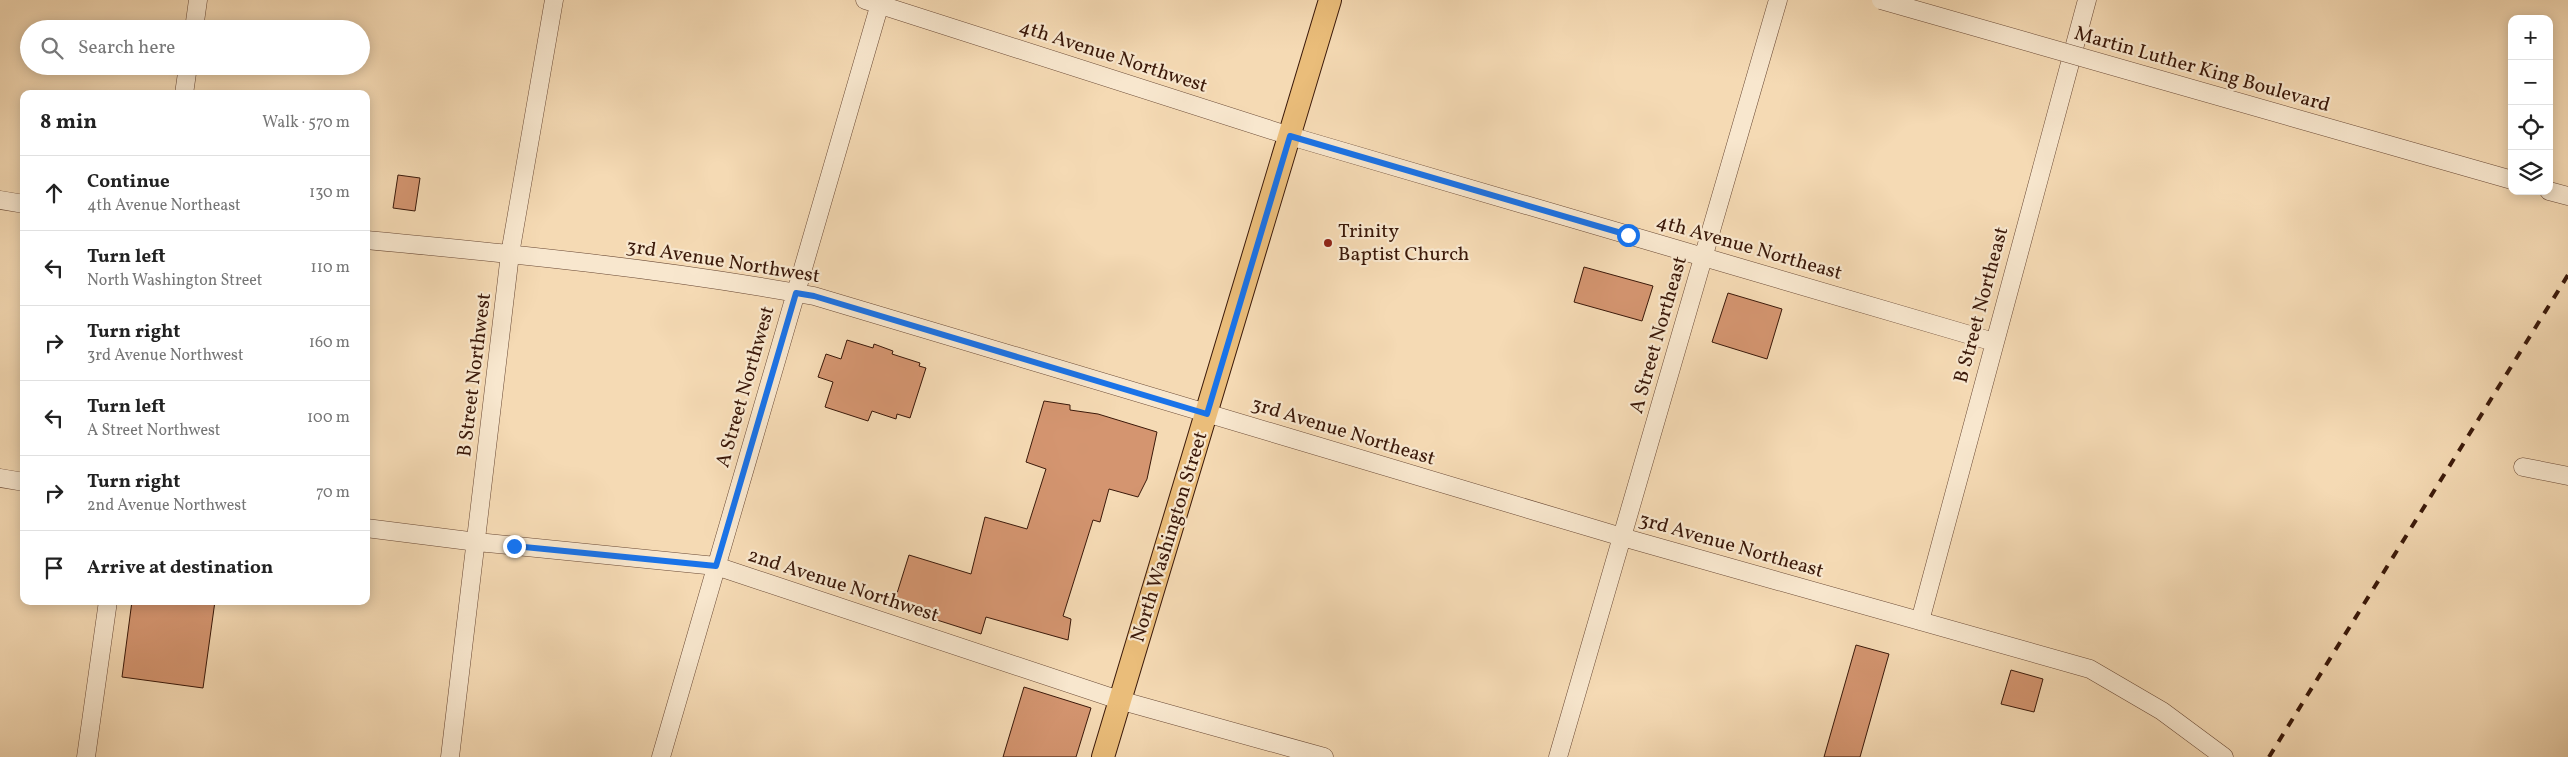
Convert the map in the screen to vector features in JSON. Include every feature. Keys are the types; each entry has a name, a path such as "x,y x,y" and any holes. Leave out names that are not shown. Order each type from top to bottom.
{"main road":[{"name":"North Washington Street","path":"1103,757 1330,0"}],"street":[{"path":"195,20 198,0"},
{"name":"B Street Northwest","path":"450,757 510,254 554,0"},
{"name":"A Street Northeast","path":"1558,757 1778,0"},
{"name":"Martin Luther King Boulevard","path":"1881,0 2508,179"},
{"name":"B Street Northeast","path":"1920,621 2087,0"},
{"name":"4th Avenue Northwest","path":"875,1 1290,136"},
{"name":"A Street Northwest","path":"661,757 796,293 875,1"},
{"path":"185,90 187,75"},
{"name":"4th Avenue Northeast","path":"1290,136 1994,342"},
{"path":"2553,192 2568,196"},
{"path":"0,200 20,203"},
{"name":"3rd Avenue Northwest","path":"370,240 510,254 761,286 814,296 1207,414"},
{"name":"3rd Avenue Northeast","path":"1207,414 1622,537 2090,669 2162,711 2224,757"},
{"path":"2524,467 2568,476"},
{"path":"0,478 20,481"},
{"name":"2nd Avenue Northwest","path":"370,529 477,542 716,566 1119,700 1324,757"},
{"path":"86,757 107,605"}],"building":[{"path":"398,175 420,178 415,211 393,208"},
{"path":"1584,267 1653,286 1642,321 1574,302"},
{"path":"1728,293 1782,309 1767,359 1712,342"},
{"path":"847,340 873,348 874,344 893,351 892,354 920,363 919,366 926,368 910,418 897,414 896,419 872,411 868,421 825,407 833,382 818,377 826,354 841,359"},
{"path":"1044,401 1070,405 1070,410 1098,414 1157,432 1147,479 1138,497 1109,489 1100,522 1093,520 1063,616 1071,619 1068,640 986,617 981,634 893,606 909,555 971,574 985,517 1027,529 1046,469 1026,462"},
{"path":"131,605 214,605 203,688 122,677"},
{"path":"1856,645 1889,654 1860,757 1824,757"},
{"path":"2011,670 2043,679 2034,712 2001,704"},
{"path":"1024,687 1091,708 1076,757 1003,757"}],"railway":[{"path":"2269,757 2568,275"}],"place":[{"name":"Trinity Baptist Church","path":"1328,243"}],"route":[{"path":"514,546 716,566 796,293 814,296 1207,414 1290,136 1628,235"}]}
